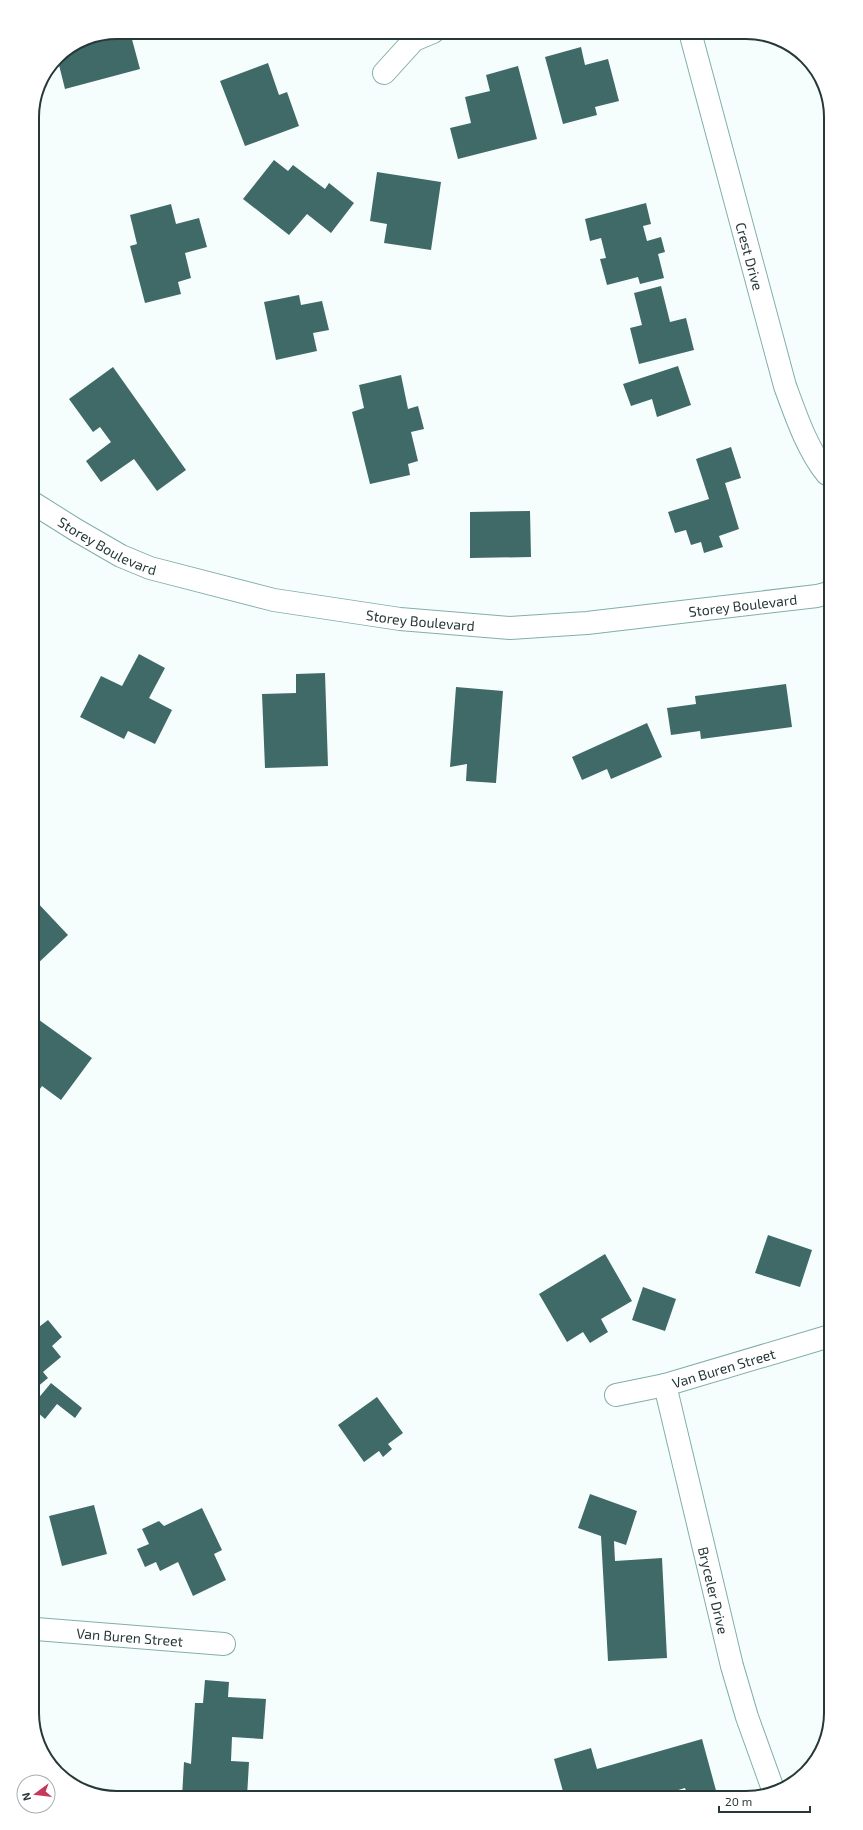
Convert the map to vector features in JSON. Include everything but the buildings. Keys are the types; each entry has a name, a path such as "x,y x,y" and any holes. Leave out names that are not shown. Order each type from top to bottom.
{"street":[{"path":"384,73 416,39"},
{"name":"Crest Drive","path":"692,39 785,386 803,434 824,469"},
{"name":"Storey Boulevard","path":"39,506 82,534 121,556 150,568 274,600 400,619 510,628 594,622 824,594"},
{"name":"Van Buren Street","path":"616,1394 665,1385 824,1338"},
{"name":"Bryceler Drive","path":"665,1385 732,1666 747,1717 772,1787"},
{"name":"Van Buren Street","path":"39,1629 224,1644"}]}
